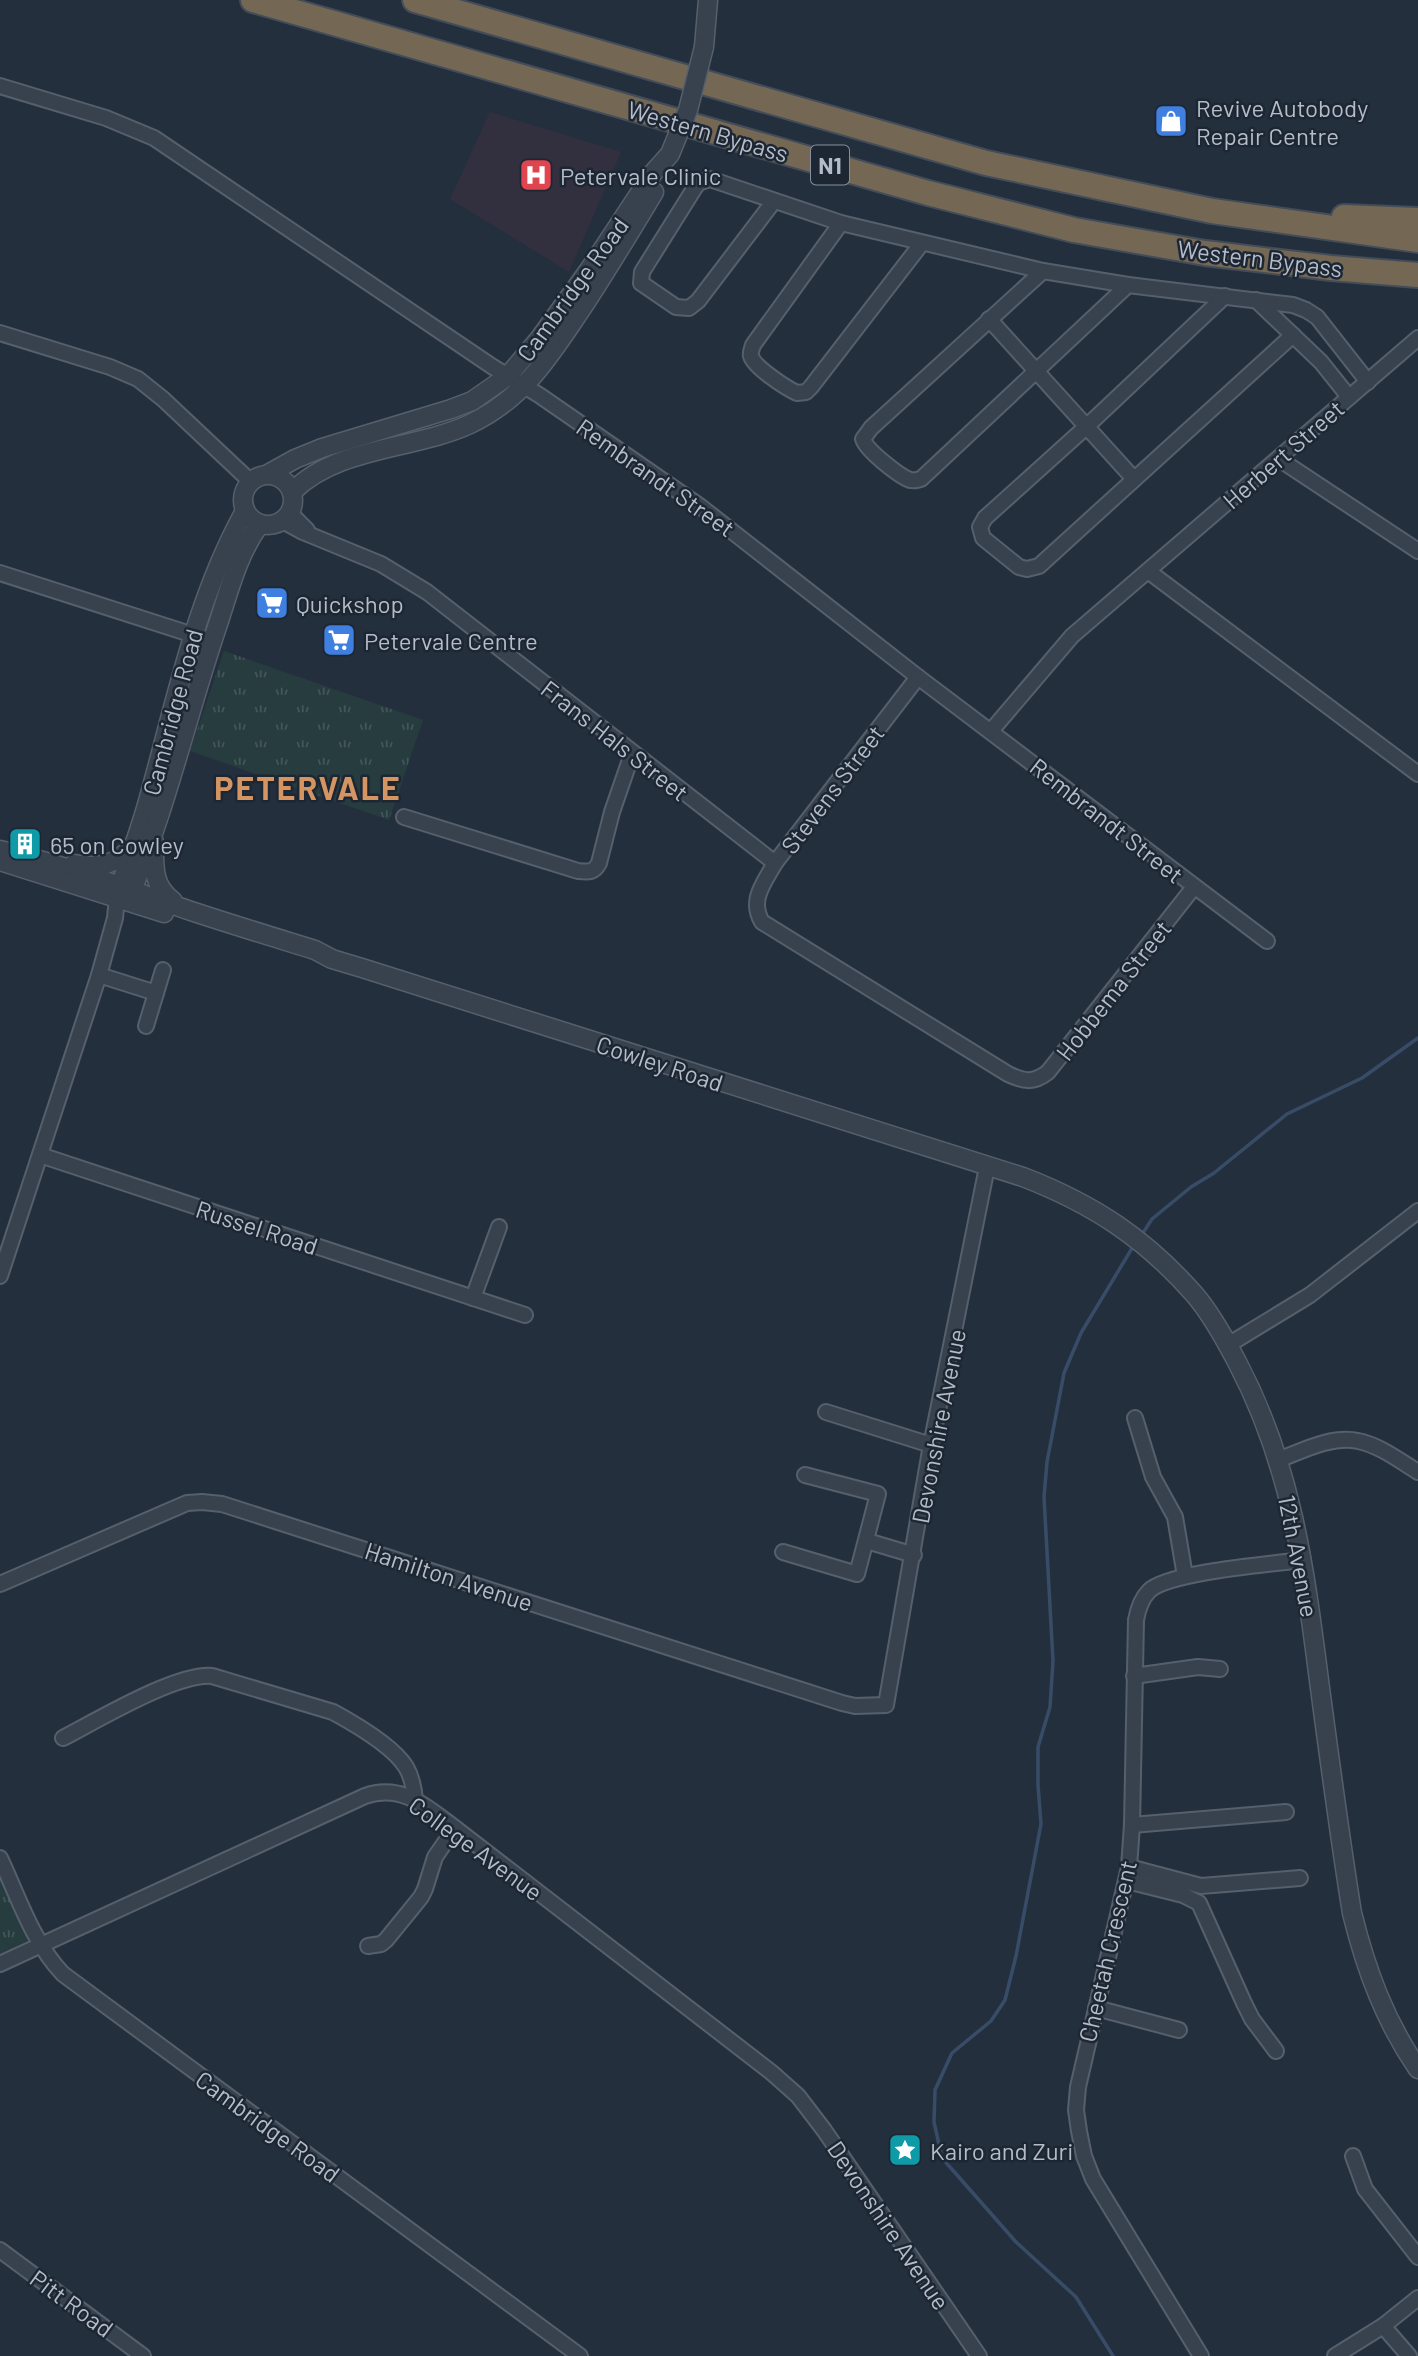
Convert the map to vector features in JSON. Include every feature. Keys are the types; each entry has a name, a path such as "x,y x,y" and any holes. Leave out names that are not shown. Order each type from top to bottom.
{"highway":[{"name":"Western Bypass","path":"253,0 928,193 1074,230 1205,253 1418,275"},
{"name":"Western Bypass","path":"415,0 986,163 1212,211 1418,240"},
{"path":"1242,215 1418,220"}],"street":[{"name":"Cambridge Road","path":"292,492 302,482 334,465 469,425 489,414 525,387 552,355 663,176 688,110 704,47 708,0"},
{"name":"Rembrandt Street","path":"0,86 106,118 154,138 525,387 701,507 918,677 1267,942"},
{"name":"Cambridge Road","path":"268,474 322,448 472,401 508,376 540,338 653,173 668,157"},
{"path":"774,201 698,301 689,308 676,307 641,283 642,272 698,183 710,179 718,180 841,223 1043,271 1128,285 1293,305 1317,317 1368,382"},
{"path":"841,223 751,350 751,356 759,367 797,393 806,392 811,387 922,243"},
{"path":"1043,271 870,428 863,439 867,448 903,476 915,481 921,479 1128,285"},
{"path":"1225,296 985,518 980,527 983,538 1020,567 1033,569 1045,562 1293,335"},
{"path":"1256,300 1321,362 1349,397"},
{"path":"989,319 1134,480"},
{"path":"0,332 110,367 138,379 250,481"},
{"name":"Herbert Street","path":"991,731 1072,636 1418,338"},
{"path":"1279,458 1418,551"},
{"path":"268,474 283,479 292,492 293,502 286,517 272,525 254,521 245,511 243,495 250,481 268,474"},
{"name":"Cambridge Road","path":"124,894 135,844 193,634 227,542 245,511"},
{"name":"Frans Hals Street","path":"286,517 310,534 381,564 427,592 775,863"},
{"name":"Cambridge Road","path":"0,1276 99,975 115,918 154,831 212,641 242,555 260,524"},
{"path":"1148,571 1418,774"},
{"path":"0,573 212,641"},
{"name":"Stevens Street","path":"918,677 775,863 760,888 755,906 762,922 1008,1074 1025,1081"},
{"path":"404,817 578,871 591,872 599,863 612,812 632,754"},
{"path":"154,831 155,879 158,887 170,900 186,909"},
{"path":"26,856 103,866 121,857 135,844"},
{"name":"Cowley Road","path":"0,850 26,856 124,894 313,958 332,959"},
{"name":"Cowley Road","path":"0,861 186,909 315,950 332,959 988,1167"},
{"name":"Hobbema Street","path":"1025,1081 1033,1081 1048,1072 1194,887"},
{"path":"146,1026 163,970"},
{"path":"99,975 156,993"},
{"name":"Russel Road","path":"40,1155 525,1315"},
{"name":"12th Avenue","path":"988,1167 1045,1186 1087,1205 1128,1232 1195,1295 1228,1345 1256,1401 1290,1500 1303,1560 1352,1913 1363,1957 1379,2001 1403,2048 1418,2070"},
{"name":"Devonshire Avenue","path":"890,1686 931,1445 988,1167"},
{"path":"1228,1345 1310,1295 1418,1211"},
{"path":"474,1298 499,1227"},
{"path":"826,1412 931,1445"},
{"path":"1135,1418 1153,1477 1175,1517 1185,1576"},
{"path":"1278,1460 1316,1446 1348,1439 1374,1447 1418,1472"},
{"path":"783,1552 857,1574 867,1541 878,1494 805,1475"},
{"name":"Hamilton Avenue","path":"0,1584 172,1509 187,1503 202,1502 240,1509 842,1703 855,1706 886,1705 890,1686"},
{"path":"867,1541 914,1555"},
{"name":"Cheetah Crescent","path":"1201,2356 1093,2179 1084,2155 1076,2110 1078,2087 1128,1874 1132,1825 1136,1620 1143,1599 1160,1583 1185,1576 1303,1560"},
{"path":"1134,1676 1198,1667 1220,1669"},
{"path":"63,1738 174,1683 200,1675 212,1676 333,1712 346,1719 399,1758 411,1776 415,1800"},
{"name":"College Avenue","path":"0,1964 365,1796 385,1791 395,1792 415,1800 455,1828 761,2064 798,2096"},
{"path":"1132,1825 1286,1812"},
{"path":"368,1946 381,1944 386,1940 421,1897 435,1857 455,1828"},
{"name":"Cambridge Road","path":"0,1858 41,1945 52,1963 76,1984 580,2356"},
{"path":"1128,1874 1201,1886 1300,1878"},
{"path":"1128,1874 1199,1903 1244,2003 1276,2051"},
{"path":"1096,2008 1179,2030"},
{"name":"Devonshire Avenue","path":"798,2096 979,2356"},
{"path":"1353,2156 1365,2189 1418,2258"},
{"name":"Pitt Road","path":"0,2250 143,2356"},
{"path":"1335,2356 1383,2326 1418,2298"},
{"path":"1383,2326 1409,2356"}],"shaded area":[{"name":"Petervale Clinic","path":"490,112 621,152 569,272 450,199"}],"green space":[{"path":"224,651 423,720 389,820 190,751"},
{"path":"0,1864 39,1943 0,1960"}],"waterway":[{"path":"1141,1236 1152,1219 1287,1114 1362,1078 1418,1038"},
{"path":"1113,2356 1076,2297 1016,2242 942,2158 934,2122 935,2090 952,2053 991,2021 1005,2000 1016,1956 1041,1824 1038,1747 1050,1707 1053,1661 1044,1497 1047,1462 1064,1373 1081,1333 1134,1245"}],"place":[{"name":"Revive Autobody Repair Centre","path":"1171,121"},
{"name":"Petervale Clinic","path":"536,175"},
{"name":"Quickshop","path":"272,603"},
{"name":"Petervale Centre","path":"339,640"},
{"name":"65 on Cowley","path":"25,844"},
{"name":"Kairo and Zuri","path":"905,2150"}],"district":[{"name":"PETERVALE","path":"308,787"}]}
